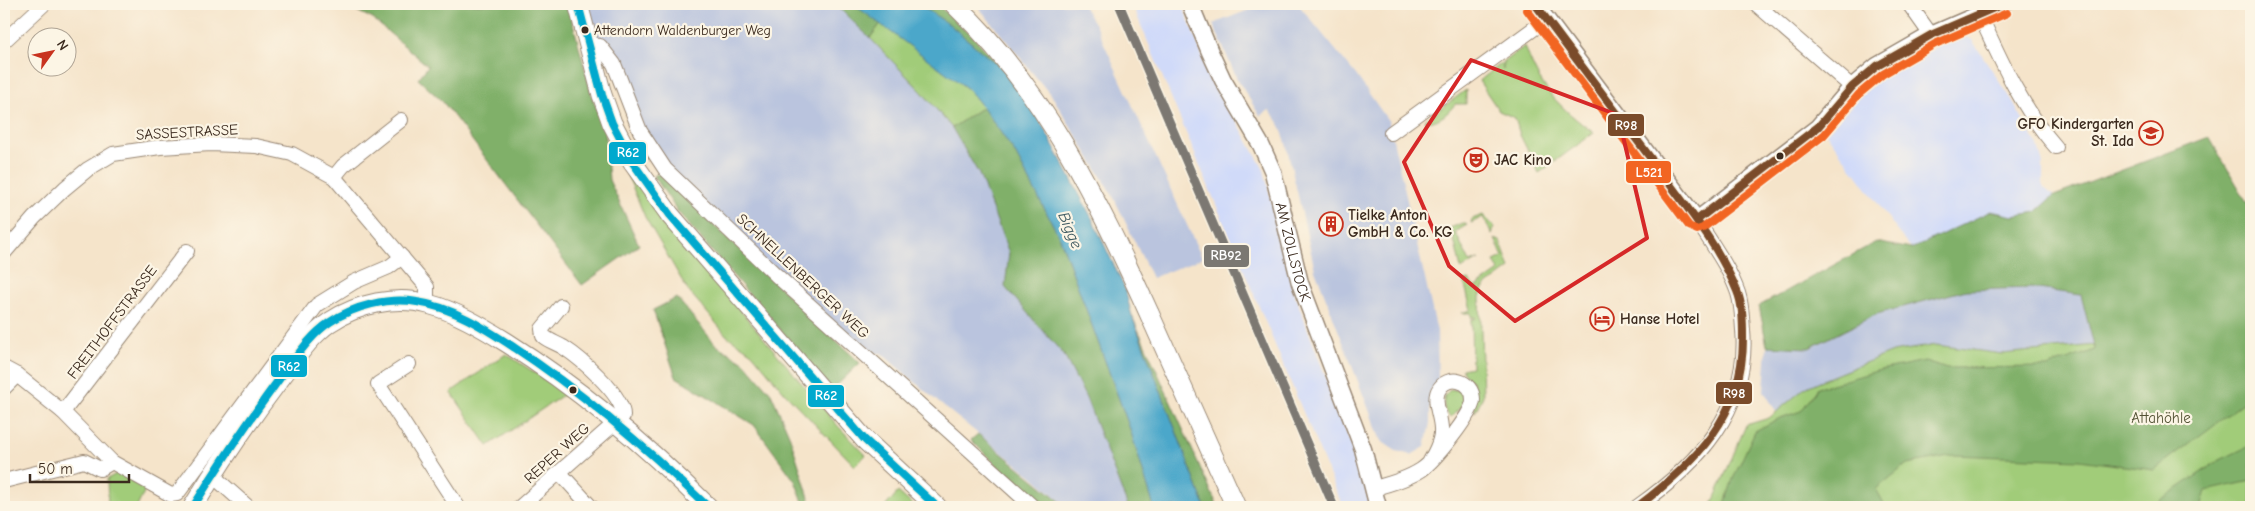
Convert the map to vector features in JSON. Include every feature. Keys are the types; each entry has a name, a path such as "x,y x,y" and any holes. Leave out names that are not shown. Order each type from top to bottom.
{"main road":[{"path":"578,4 588,45 612,123 634,163 670,214 865,440 937,507"},
{"path":"954,4 1009,61 1051,122 1078,168 1110,228 1236,507"},
{"path":"193,507 212,475 262,402 312,336 331,322 352,311 386,301 428,304 482,328 535,360 616,423 684,483 708,507"}],"street":[{"path":"4,41 44,4"},
{"name":"AM ZOLLSTOCK","path":"1190,4 1223,80 1261,145 1272,172 1300,283 1363,448 1378,507"},
{"path":"1535,4 1697,220 1722,260 1738,293 1744,338 1742,366 1734,396 1723,420 1702,452 1684,470 1637,507"},
{"path":"1756,4 1852,87"},
{"path":"1909,4 1931,35"},
{"path":"1697,220 1818,127 1852,87 1877,66 1931,35 2003,4"},
{"path":"1979,13 2002,63 2040,129 2056,147"},
{"path":"1391,133 1547,19"},
{"name":"SCHNELLENBERGER WEG","path":"588,45 600,46 614,64 640,131 665,169 776,275 1033,507"},
{"path":"334,177 343,166 400,120"},
{"name":"SASSESTRASSE","path":"4,253 34,218 65,188 88,169 113,154 160,147 211,144 256,146 292,154 334,177 426,287 428,304"},
{"name":"FREITHOFFSTRASSE","path":"63,412 187,251"},
{"path":"4,368 17,375 63,412 112,462 171,495 177,494 318,305 354,282 389,268 402,257"},
{"path":"561,306 542,329 543,336 579,359 616,397 621,406 623,416 616,423"},
{"path":"409,364 378,384 458,507"},
{"path":"4,388 17,375"},
{"path":"1374,488 1411,475 1422,469 1430,461 1471,407 1473,398 1470,388 1465,383 1455,380 1444,384 1437,393 1441,433 1439,443 1430,461"},
{"path":"1437,405 1448,426 1456,424 1464,418"},
{"name":"REPER WEG","path":"520,507 616,423"},
{"path":"4,481 84,461 100,469 112,462"},
{"path":"560,473 591,507"},
{"path":"212,475 248,507"}],"highlighted area":[{"path":"1471,60 1618,115 1647,238 1515,321 1449,266 1404,162"}],"shaded area":[{"path":"579,4 837,4 922,92 952,128 979,174 1009,253 1005,287 1064,355 1086,398 1128,507 1067,507 881,353 865,355 665,169"},
{"path":"976,4 1082,4 1097,28 1202,258 1152,278 1113,196 1054,99"},
{"path":"1132,4 1182,4 1206,65 1264,170 1293,290 1363,476 1370,507 1343,507"},
{"path":"1264,4 1298,4 1356,75 1389,122 1437,331 1438,379 1430,392 1430,423 1425,447 1411,455 1396,451 1381,441 1315,270 1285,139 1278,121 1269,110 1260,116 1237,79 1213,24"},
{"path":"1964,35 1972,40 2012,100 2038,146 2043,164 2043,187 2054,196 2036,212 2013,216 1991,211 1911,249 1826,133 1884,75 1920,55"},
{"path":"2032,288 2081,295 2095,350 1780,418 1764,391 1767,346 1810,348 1877,314 1966,290"}],"green space":[{"path":"343,4 562,4 570,12 592,96 605,131 609,180 639,245 582,285 443,102 418,79 428,66 373,19"},
{"path":"835,4 853,4 881,23 870,38"},
{"path":"918,4 936,4 969,32 1008,74 950,25"},
{"path":"881,23 968,89 983,107 952,128 922,92 870,38"},
{"path":"1525,46 1544,85 1560,105 1594,133 1539,173 1520,135 1515,118 1499,111 1479,81 1502,63 1503,70 1503,62"},
{"path":"1466,90 1466,104 1455,104 1437,120 1424,121"},
{"path":"983,107 1015,153 1060,238 1130,429 1154,507 1128,507 1086,398 1064,355 1005,287 1009,253 979,174 952,128"},
{"name":"Attahöhle","path":"2209,137 2251,209 2251,397 2154,470 2080,460 1954,455 1907,464 1876,489 1886,507 1724,507 1733,479 1755,431 1780,418 1801,411 1818,388 1880,370 1925,361 1947,368 2047,367 2095,350 2081,295 2032,288 1966,290 1877,314 1809,348 1767,346 1759,306 1876,242 1911,249 1991,211 2013,216 2036,212 2054,196"},
{"path":"632,171 662,218 838,426 866,455 855,466 785,393 752,353 727,336 687,289 645,217 627,174"},
{"path":"659,173 860,363 832,390 678,212 654,176"},
{"path":"1483,215 1495,227 1492,234 1483,217 1471,223 1472,219"},
{"path":"1463,223 1467,225 1455,232 1470,262 1479,259 1461,269 1452,231 1443,233 1442,231"},
{"path":"1495,239 1500,241 1510,268 1483,288 1480,297 1483,396 1475,412 1473,382 1466,377 1462,369 1472,367 1471,319 1475,319 1475,317 1471,317 1471,313 1461,313 1471,310 1464,281 1469,280 1475,288 1499,271 1494,261 1503,257"},
{"path":"677,298 716,345 744,362 771,393 790,437 812,507 805,507 795,481 754,425 676,377 653,310"},
{"path":"1132,316 1218,507 1205,507"},
{"name":"Attahöhle","path":"1936,345 2002,354 2096,345 2251,347 2251,507 1711,507 1746,425 1769,418 1805,388 1820,381 1892,352"},
{"path":"506,354 566,393 488,446 451,392"},
{"path":"1451,389 1461,391 1464,397 1462,406 1451,417 1446,413 1444,404 1445,395"},
{"path":"978,434 1067,507 1042,507 1016,485 971,440"},
{"path":"2251,445 2251,481 2206,491 2201,507 2150,507 2218,461"},
{"path":"118,473 146,488 137,507 108,507 107,479"},
{"path":"898,492 915,507 885,507"}],"water":[{"name":"Bigge","path":"853,4 918,4 950,25 1008,74 1043,126 1092,218 1125,289 1132,316 1205,507 1154,507 1130,429 1060,238 1015,153 983,107 968,89"}],"transit line":[{"name":"R62","path":"578,4 602,95 612,123 633,163 670,215 865,440 937,507"},
{"name":"RB92","path":"1119,4 1334,507"},
{"name":"R98","path":"1535,4 1700,225 1729,274 1740,302 1743,333 1741,367 1735,392 1725,414 1712,435 1696,455 1678,473 1637,507"},
{"name":"R98","path":"1697,220 1818,127 1852,87 1877,66 1931,35 2003,4"},
{"name":"L521","path":"1527,10 1689,226 1697,230 1703,228 1824,135 1859,94 1883,74 1935,44 2007,13"},
{"name":"R62","path":"193,507 257,410 315,334 339,316 350,311 372,304 395,301 417,302 456,314 481,326 515,348 591,403 662,464 708,507"}],"place":[{"name":"Attendorn Waldenburger Weg","path":"585,30"},
{"name":"GFO Kindergarten St. Ida","path":"2151,133"},
{"name":"JAC Kino","path":"1476,160"},
{"name":"Tielke Anton GmbH & Co. KG","path":"1331,224"},
{"name":"Hanse Hotel","path":"1602,319"}]}
